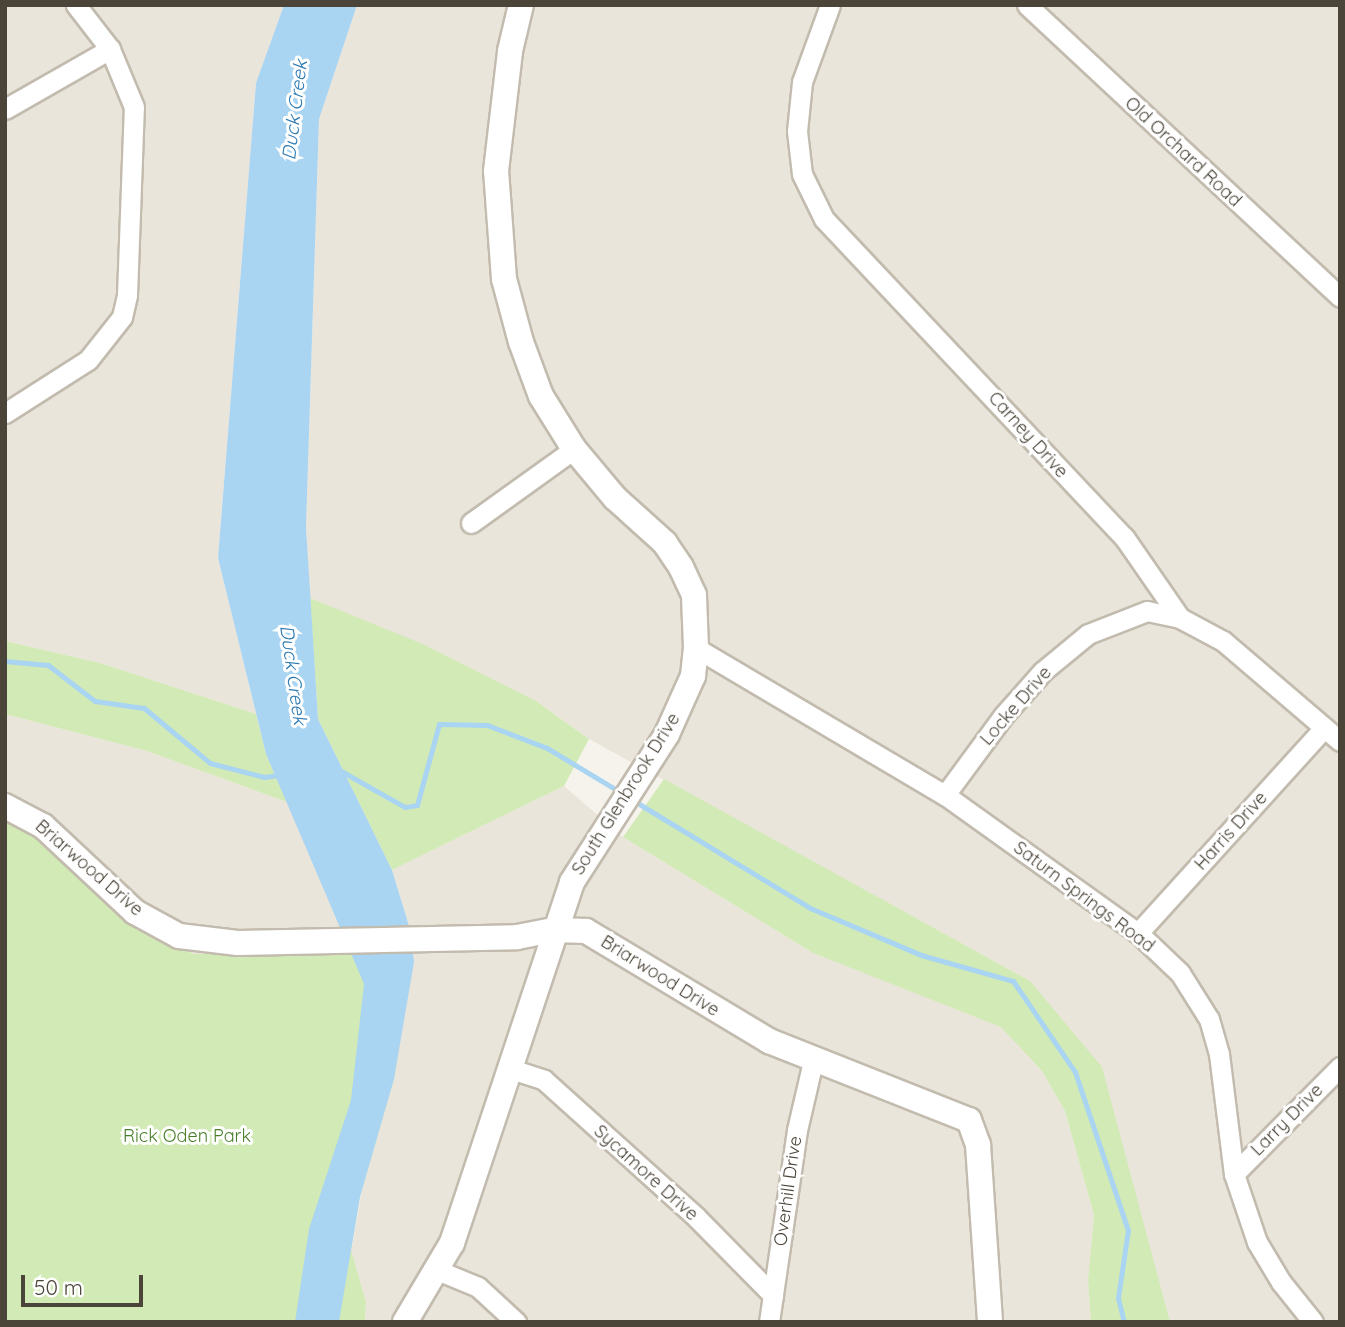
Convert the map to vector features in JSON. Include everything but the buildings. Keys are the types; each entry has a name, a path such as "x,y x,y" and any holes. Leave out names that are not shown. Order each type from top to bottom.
{"street":[{"path":"5,413 88,360 122,317 133,219 134,107 110,49 76,5"},
{"name":"South Glenbrook Drive","path":"405,1322 452,1243 572,882 683,701 693,676 694,595 681,567 664,543 615,498 574,449 541,397 504,279 496,171 510,51 521,5"},
{"name":"Carney Drive","path":"830,5 802,82 797,131 802,174 824,219 1124,537 1180,618 1223,641 1340,741"},
{"name":"Old Orchard Road","path":"1027,5 1340,297"},
{"path":"5,109 110,49"},
{"path":"471,523 574,449"},
{"name":"Locke Drive","path":"945,795 1011,707 1043,671 1088,634 1147,611 1180,618"},
{"name":"Saturn Springs Road","path":"695,648 945,795 1138,933 1180,973 1209,1019 1219,1054 1234,1174 1257,1242 1281,1282 1313,1322"},
{"name":"Harris Drive","path":"1138,933 1324,728"},
{"name":"Briarwood Drive","path":"5,806 43,826 135,912 179,936 238,943 415,937 517,937 555,930 586,931 606,939 698,1002 813,1061 969,1119 978,1145 990,1322"},
{"name":"Overhill Drive","path":"769,1322 797,1130 813,1061"},
{"name":"Larry Drive","path":"1234,1174 1340,1067"},
{"name":"Sycamore Drive","path":"508,1068 544,1080 696,1217 773,1295"},
{"path":"437,1270 478,1287 516,1322"}],"shaded area":[{"path":"5,5 284,5 256,83 218,558 256,714 100,663 5,641"},
{"path":"357,5 1340,5 1340,1322 1170,1322 1159,1285 1030,981 589,739 536,701 310,598 306,527 319,119"},
{"path":"5,714 147,751 287,802 353,955 194,954 147,933 5,820"},
{"path":"564,786 623,837 813,953 1001,1026 1042,1071 1065,1111 1094,1215 1088,1280 1091,1322 365,1322 366,1302 351,1251 409,926 392,870"}],"green space":[{"path":"310,598 425,645 536,701 589,739 564,786 392,870 318,719"},
{"path":"5,641 100,663 256,714 266,754 287,802 147,751 5,714"},
{"path":"664,779 1030,981 1102,1067 1170,1322 1091,1322 1088,1280 1094,1215 1065,1111 1042,1071 1001,1027 813,953 623,837"},
{"name":"Rick Oden Park","path":"5,820 30,831 147,933 194,954 413,954 394,1079 360,1196 351,1250 366,1302 365,1322 5,1322"}],"water":[{"name":"Duck Creek","path":"284,5 357,5 319,119 306,527 318,719 392,870 409,926 414,962 394,1079 360,1197 339,1322 295,1322 309,1229 351,1100 364,984 266,754 218,558 256,83"}],"waterway":[{"path":"5,661 48,665 95,701 144,708 210,763 264,777 279,775"},
{"path":"341,771 405,807 417,805 439,724 487,725 547,748 620,792"},
{"path":"631,799 810,908 921,955 1013,981 1075,1072 1128,1230 1118,1298 1124,1322"}]}
